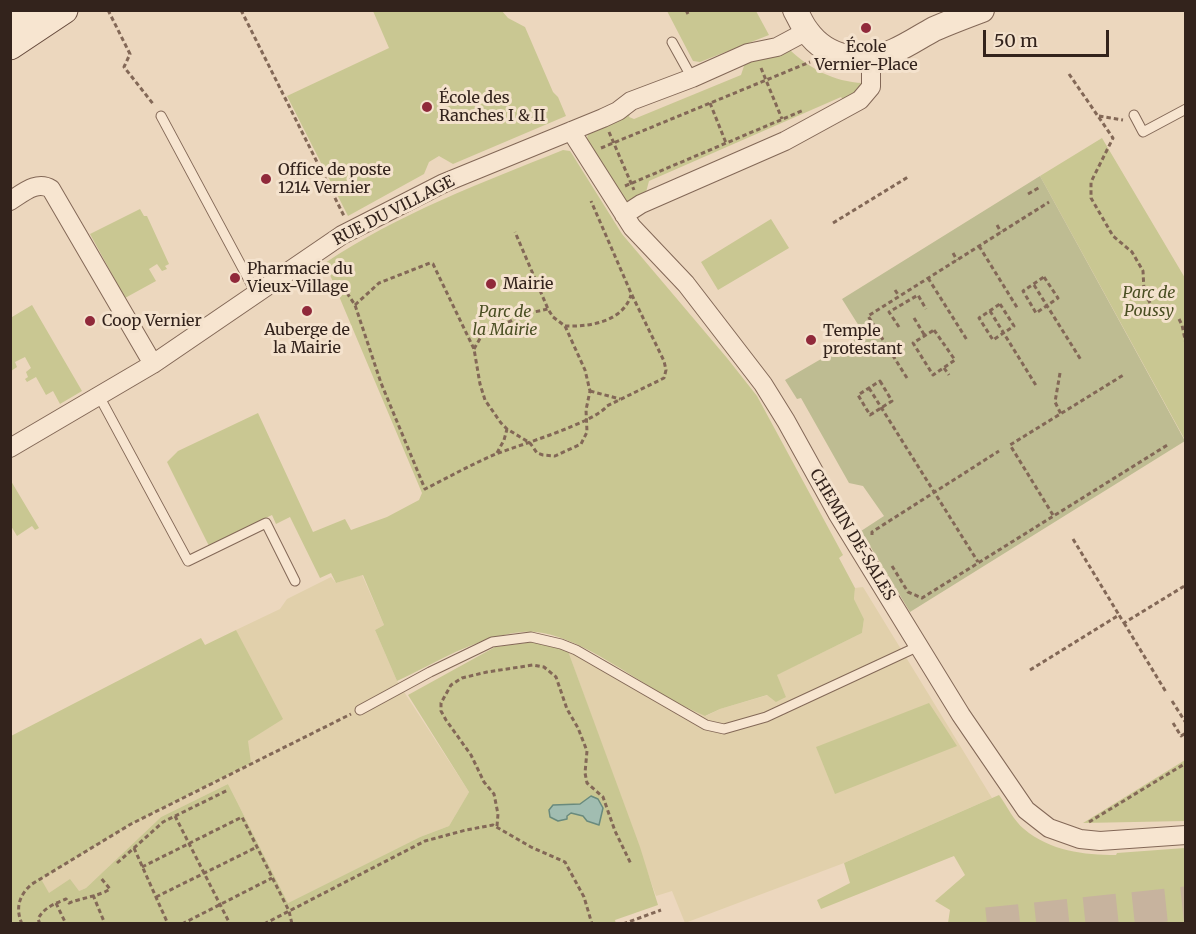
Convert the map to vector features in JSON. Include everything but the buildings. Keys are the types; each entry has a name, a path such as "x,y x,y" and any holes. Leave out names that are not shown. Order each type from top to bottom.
{"main road":[{"path":"10,23 30,10"},
{"path":"10,46 64,10"}],"street":[{"path":"801,21 823,47 849,58 871,59 894,51 953,21 982,10"},
{"name":"RUE DU VILLAGE","path":"10,448 153,364 347,233 444,183 618,111 632,101 748,53 777,47 801,21"},
{"path":"624,215 641,204 785,141 860,100 872,87 871,59"},
{"name":"CHEMIN DE-SALES","path":"571,131 632,227 686,284 763,384 837,513 918,646 961,715 1026,810 1049,828 1072,837 1100,841 1185,835"},
{"path":"10,201 37,185 45,185 51,189 153,364"}],"lane":[{"path":"672,42 692,78"},
{"path":"1134,115 1143,132 1185,109"},
{"path":"161,116 257,295"},
{"path":"99,396 188,561 266,523 295,581"},
{"path":"360,710 492,642 531,637 576,650 706,725 724,729 766,717 918,646"}],"path":[{"path":"108,10 130,54 124,68 154,104"},
{"path":"241,10 347,233"},
{"path":"686,10 689,16"},
{"path":"759,62 782,119"},
{"path":"594,150 810,62"},
{"path":"1069,74 1113,138 1091,182 1091,198 1113,237 1132,252 1143,272 1144,291 1152,307"},
{"path":"710,103 726,143"},
{"path":"610,193 812,106"},
{"path":"1099,116 1122,121 1134,115"},
{"path":"605,122 634,191"},
{"path":"833,222 908,177"},
{"path":"1028,194 1040,187"},
{"path":"325,290 340,290 347,293 355,305 381,383 425,489 497,453 530,443 586,419 664,378 666,370 664,361 591,201"},
{"path":"907,378 868,316 1048,202"},
{"path":"997,225 1001,232"},
{"path":"355,305 380,283 430,263 433,264 474,349 480,384 485,400 492,411 507,429 530,443 537,453 555,456 567,451 581,444 587,432 586,419 590,391 585,370 565,326 553,317 548,309 515,232"},
{"path":"979,246 1018,309"},
{"path":"953,253 957,260"},
{"path":"1044,277 1058,298 1036,313 1023,291 1033,284 1044,277"},
{"path":"928,278 967,340"},
{"path":"1033,284 1081,360"},
{"path":"895,290 899,296"},
{"path":"565,326 583,327 608,320 629,301 631,293"},
{"path":"899,327 889,312 918,295 926,309"},
{"path":"1000,304 1014,326 993,340 979,318 990,311 1000,304"},
{"path":"474,349 482,335 525,314 548,309"},
{"path":"990,311 1037,387"},
{"path":"914,318 926,336"},
{"path":"1179,319 1185,344"},
{"path":"934,330 955,360 944,368 933,375 913,343 934,330"},
{"path":"944,368 949,375"},
{"path":"1060,373 1054,402 1061,414"},
{"path":"1053,515 1010,445 1125,374"},
{"path":"880,381 892,401 870,415 858,395 869,388 880,381"},
{"path":"869,388 978,562"},
{"path":"590,391 621,400"},
{"path":"497,453 507,429"},
{"path":"887,559 908,592 921,598 1169,444"},
{"path":"877,542 872,532 999,451"},
{"path":"1072,539 1166,692"},
{"path":"1124,623 1185,585"},
{"path":"1030,670 1119,615"},
{"path":"497,826 498,814 494,794 484,782 471,755 446,720 441,711 441,703 451,685 462,678 533,665 544,667 556,677 567,709 588,751 585,773 587,783 603,797 615,831 631,864"},
{"path":"1172,701 1185,723"},
{"path":"22,924 18,904 24,892 32,884 131,824 360,710"},
{"path":"1173,723 1181,736 1185,733"},
{"path":"1083,827 1185,763"},
{"path":"117,863 163,822 228,789"},
{"path":"176,816 230,924"},
{"path":"142,867 242,817 289,910 292,924"},
{"path":"264,924 425,841 489,825 497,826 531,847 559,858 568,865 584,897 592,924"},
{"path":"156,897 257,847"},
{"path":"134,848 168,924"},
{"path":"40,924 39,916 56,903 66,899 69,903 104,893 110,888 100,877"},
{"path":"182,924 273,878"},
{"path":"93,895 105,924"},
{"path":"56,903 66,924"},
{"path":"623,924 661,910"}],"shaded area":[{"path":"1040,176 1185,441 910,612 861,531 884,516 863,486 849,483 801,398 797,399 785,380 864,334 842,299"},
{"path":"362,575 384,625 375,630 397,681 469,792 449,826 420,837 288,903 228,784 161,817 86,888 79,891 49,894 40,879 131,824 259,733 236,630 280,609 287,599 331,577 336,583"},
{"path":"863,587 992,798 844,863 685,923 672,891 656,896 568,651 568,641 612,664 671,700 706,716 720,709 768,695 786,697 776,675 862,633 864,619 854,599 855,588"},
{"path":"591,796 598,799 603,808 599,825 587,821 583,816 571,813 567,819 558,821 550,817 549,810 553,805 580,804"}],"green space":[{"name":"École des Ranches I & II","path":"373,11 502,11 508,18 525,27 566,116 453,164 439,156 429,162 424,174 348,216 287,96 389,48"},
{"path":"667,11 756,11 769,35 700,62 693,61"},
{"path":"788,48 804,62 822,73 842,80 863,83 861,88 844,101 841,97 649,181 645,196 625,202 587,139 588,132 631,109 629,117 634,119 741,75 746,60"},
{"name":"Parc de Poussy","path":"1102,138 1185,278 1185,440 1040,176"},
{"name":"Parc de la Mairie","path":"563,150 570,151 622,234 757,396 843,555 839,558 855,588 854,599 864,619 862,633 777,675 786,697 776,702 767,695 720,709 705,716 673,701 608,661 575,644 559,637 537,632 511,633 481,642 397,681 375,630 384,625 363,575 336,583 331,573 320,578 290,517 276,524 272,515 209,546 167,462 178,451 258,413 313,532 345,519 351,530 387,517 419,500 422,493 325,263 381,229 411,214"},
{"path":"140,209 144,216 147,216 169,264 165,266 167,269 162,271 157,264 149,269 156,281 125,298 90,234"},
{"path":"771,219 789,248 718,290 701,262"},
{"path":"32,305 82,391 60,404 53,391 46,395 36,377 27,382 26,372 31,368 25,357 15,362 17,367 11,371 11,315 12,317"},
{"path":"11,481 39,528 35,530 32,526 17,536 11,526"},
{"path":"236,630 283,719 248,741 251,763 131,824 41,879 49,893 70,879 79,891 86,888 161,817 228,784 288,903 420,837 449,826 469,792 408,695 495,647 533,642 568,651 640,847 658,905 615,920 616,924 11,924 11,736 201,638 205,645"},
{"path":"929,703 957,746 835,794 816,747"},
{"path":"1185,760 1185,821 1083,823"},
{"path":"999,795 1020,826 1056,847 1092,854 1116,855 1117,853 1185,848 1185,923 948,923 950,910 935,901 965,875 954,856 821,909 817,900 850,883 844,863"}],"tunnel":[{"path":"987,924 1186,903"}],"place":[{"name":"École Vernier-Place","path":"866,28"},
{"name":"École des Ranches I & II","path":"427,107"},
{"name":"Office de poste 1214 Vernier","path":"266,179"},
{"name":"Pharmacie du Vieux-Village","path":"235,278"},
{"name":"Mairie","path":"491,284"},
{"name":"Auberge de la Mairie","path":"307,311"},
{"name":"Coop Vernier","path":"90,321"},
{"name":"Temple protestant","path":"811,340"}]}
